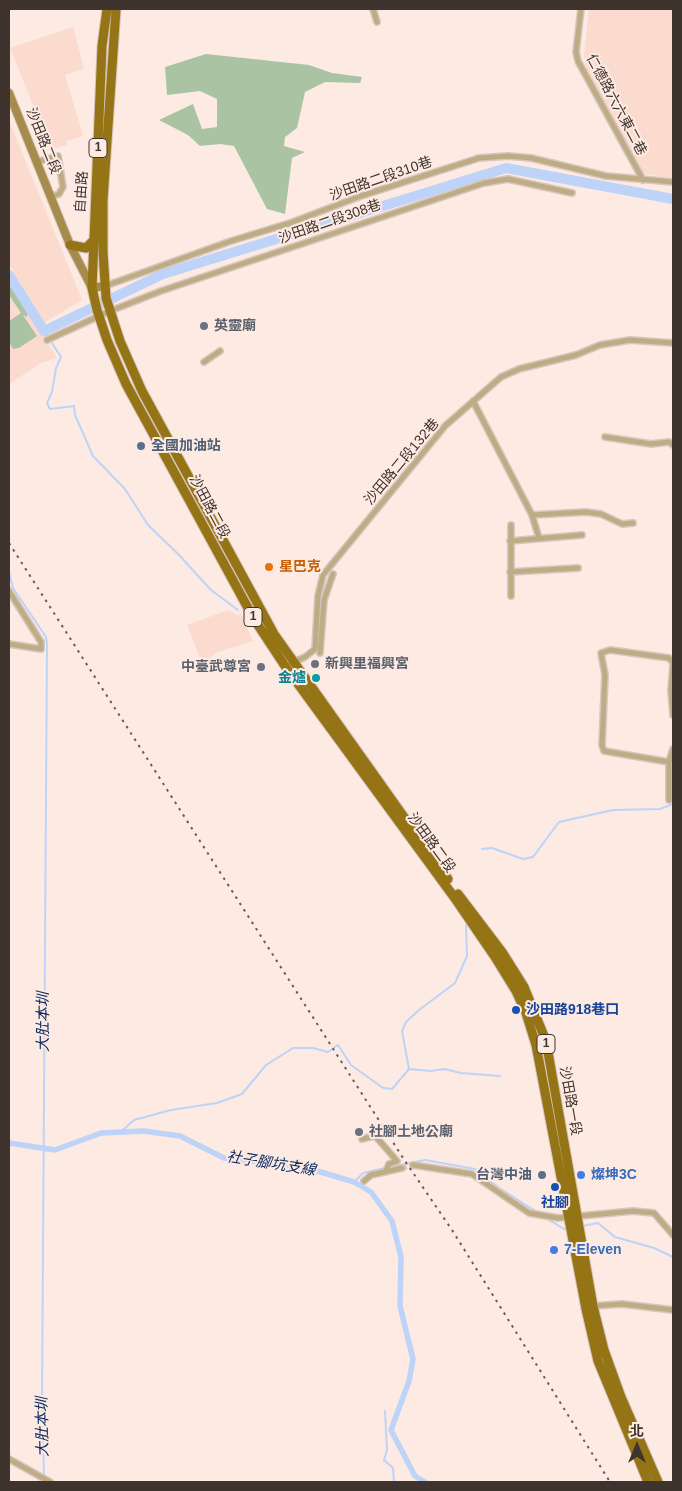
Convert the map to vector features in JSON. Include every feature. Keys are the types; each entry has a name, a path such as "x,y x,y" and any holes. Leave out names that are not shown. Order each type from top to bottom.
{"main road":[{"name":"自由路","path":"92,288 102,46 107,9"},
{"name":"自由路","path":"104,286 103,200 116,9"},
{"path":"70,244 86,248 93,242"},
{"name":"沙田路二段","path":"104,286 120,342 142,391 289,664"},
{"name":"沙田路二段","path":"92,288 98,313 126,384 240,596 456,896"},
{"name":"沙田路一段","path":"456,896 495,957 526,1012 541,1069 574,1217"},
{"name":"1","path":"574,1217 586,1309 598,1361 648,1482"},
{"name":"1","path":"576,1233 604,1350 621,1397 658,1482"}],"street":[{"path":"373,9 377,22"},
{"name":"仁德路六六東二巷","path":"581,9 576,52 578,61 643,180"},
{"name":"沙田路二段","path":"9,93 70,244 92,288"},
{"path":"36,162 58,156 63,186 59,194 51,197"},
{"name":"沙田路二段310巷","path":"104,286 231,241 290,223 361,196 479,158 508,156 531,158 606,176 673,182"},
{"name":"沙田路二段308巷","path":"47,340 98,313 108,304 484,183 508,179 572,193"},
{"path":"92,288 104,286"},
{"name":"沙田路二段132巷","path":"289,664 305,657 315,648 318,596 323,575 445,426 501,377 519,369 576,355 600,345 630,340 673,343"},
{"path":"204,362 220,351"},
{"path":"473,401 532,515 539,538"},
{"path":"605,437 652,444 669,442 673,445"},
{"path":"532,515 586,512 601,514 622,524 633,523"},
{"path":"511,525 511,596"},
{"path":"510,541 582,535"},
{"path":"510,572 578,568"},
{"path":"320,653 324,600 333,574"},
{"path":"9,591 41,642 41,649 9,644"},
{"path":"669,762 604,750 602,745 606,682 601,653 610,650 670,658 673,664 671,690 673,714"},
{"path":"670,800 669,762 673,749"},
{"path":"362,1139 374,1136 396,1161 390,1164 386,1171"},
{"path":"413,1165 472,1174 530,1213 558,1218 633,1211 654,1213 673,1235"},
{"path":"364,1181 371,1175 402,1168"},
{"path":"593,1306 622,1304 673,1310"},
{"path":"9,1459 39,1478 50,1482"}],"shaded area":[{"path":"589,9 673,9 673,178 643,174 587,71 584,56"},
{"path":"73,27 84,69 65,75 83,136 66,141 67,145 51,149 10,48"},
{"path":"9,120 82,300 44,323 9,264"},
{"path":"9,281 57,358 41,363 9,384"},
{"path":"228,610 237,615 241,614 253,641 218,652 202,663 187,625"}],"green space":[{"path":"206,54 309,65 332,73 362,77 360,83 325,82 305,92 297,128 285,137 284,146 305,152 292,158 285,214 267,209 234,146 220,144 200,146 188,135 159,120 193,104 202,129 217,127 217,99 200,91 167,95 165,67"},
{"path":"9,273 29,304 27,317 23,315 37,336 19,348 13,349 9,342 9,321 21,313 9,295"}],"waterway":[{"path":"9,275 44,331 163,274 506,168 673,199"},
{"path":"44,331 61,357 56,368 52,392 47,403 50,409 74,406 75,415 93,456 125,489 148,525 211,590 238,610"},
{"name":"大肚本圳","path":"9,572 13,588 46,637 47,644 42,1400 44,1476"},
{"path":"9,647 25,649"},
{"path":"482,849 492,848 523,859 533,857 559,822 613,810 660,809 673,804"},
{"path":"123,1130 134,1120 171,1110 217,1103 242,1094 266,1065 293,1048 313,1048 328,1052 338,1045 351,1065 383,1088 392,1089 409,1069 402,1031 406,1022 455,983 467,956 466,925"},
{"path":"409,1069 431,1071 444,1069 461,1073 500,1076"},
{"name":"社子腳坑支線","path":"9,1143 55,1150 101,1133 144,1131 180,1136 224,1158 304,1167 354,1182 371,1192 392,1221 401,1257 400,1306 413,1359 409,1381 391,1430 415,1476 425,1482"},
{"path":"390,1167 425,1160 475,1169 499,1188 537,1212"},
{"path":"354,1182 363,1173 385,1168"},
{"path":"546,1218 567,1229"},
{"path":"582,1226 598,1223 615,1237 654,1248 673,1257"},
{"path":"385,1411 387,1450 384,1460 393,1468 394,1482"}],"tunnel":[{"path":"402,1168 413,1165"}],"railway":[{"path":"9,543 405,1161 452,1230 610,1482"}],"place":[{"name":"英靈廟","path":"204,326"},
{"name":"全國加油站","path":"141,446"},
{"name":"星巴克","path":"269,567"},
{"name":"新興里福興宮","path":"315,664"},
{"name":"中臺武尊宮","path":"261,667"},
{"name":"金爐","path":"316,678"},
{"name":"沙田路918巷口","path":"516,1010"},
{"name":"社腳土地公廟","path":"359,1132"},
{"name":"台灣中油","path":"542,1175"},
{"name":"燦坤3C","path":"581,1175"},
{"name":"社腳","path":"555,1187"},
{"name":"7-Eleven","path":"554,1250"}]}
